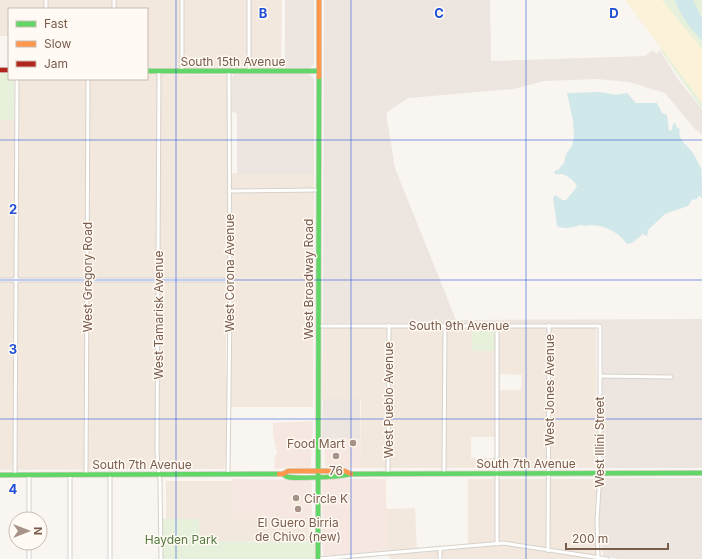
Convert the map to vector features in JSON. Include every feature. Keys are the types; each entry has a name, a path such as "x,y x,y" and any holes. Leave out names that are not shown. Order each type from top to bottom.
{"main road":[{"name":"West Broadway Road","path":"318,559 319,0"},
{"name":"South 15th Avenue","path":"148,71 319,71"},
{"name":"South 7th Avenue","path":"0,475 283,474 288,471 345,471 351,474"},
{"name":"South 7th Avenue","path":"283,474 288,477 317,477 346,476 351,474 444,473 702,473"}],"street":[{"path":"182,0 182,71"},
{"path":"249,0 249,71"},
{"name":"West Tamarisk Avenue","path":"159,71 158,475 160,481 161,559"},
{"name":"West Corona Avenue","path":"228,474 229,72"},
{"path":"15,475 16,80"},
{"name":"West Gregory Road","path":"86,475 88,80"},
{"path":"229,191 318,190"},
{"path":"0,280 229,280"},
{"path":"444,473 445,325"},
{"name":"West Jones Avenue","path":"548,551 549,325"},
{"name":"South 9th Avenue","path":"318,326 600,326"},
{"name":"West Pueblo Avenue","path":"388,474 389,326"},
{"path":"497,326 497,544"},
{"name":"West Illini Street","path":"598,558 597,520 600,473 600,326"},
{"path":"600,376 671,377"},
{"path":"110,474 110,559"},
{"path":"29,475 29,511"},
{"path":"70,475 70,559"},
{"path":"318,559 497,544 606,559"},
{"path":"440,548 440,559"},
{"path":"387,553 387,559"}],"shaded area":[{"path":"0,0 282,0 281,68 148,68 148,8 8,8 8,36 0,36"},
{"path":"285,0 314,0 314,64 310,68 285,69"},
{"path":"324,0 490,0 491,61 645,56 653,50 656,54 660,51 680,82 702,110 702,135 694,128 665,93 629,82 597,79 545,81 513,89 408,98 386,113 395,168 456,320 702,319 702,468 602,467 603,324 323,323"},
{"path":"148,74 227,75 227,173 314,174 313,407 226,407 226,466 223,469 0,470 0,120 19,120 18,80 148,80","holes":["226,314 231,314 231,376 226,375"]},
{"path":"234,74 309,74 312,76 314,79 314,174 237,174 237,113 232,112 232,78"},
{"path":"323,327 594,327 596,329 597,465 595,468 360,468 361,399 322,399","holes":["500,374 522,375 521,390 500,390","471,437 495,437 495,458 471,458"]},
{"path":"323,399 360,399 360,438 322,439"},
{"path":"313,421 311,466 308,469 294,467 274,469 275,456 277,453 273,435 273,423"},
{"path":"360,438 360,468 330,468 325,466 324,446 322,439"},
{"path":"605,478 702,478 702,559 619,559 604,556 602,552 599,520 601,485 602,480"},
{"path":"233,479 310,480 312,483 312,518 234,518"},
{"path":"324,479 386,479 387,551 323,555 322,483"},
{"path":"468,479 596,479 596,559 390,559 387,551 386,509 415,508 417,553 468,548"},
{"path":"166,481 233,481 234,518 310,518 310,541 200,542 166,519"}],"green space":[{"path":"632,0 702,0 702,109 661,51 660,42"},
{"path":"0,73 8,73 8,80 14,80 14,120 0,120"},
{"path":"472,328 496,328 496,351 472,351"},
{"name":"Hayden Park","path":"160,519 199,519 200,542 317,541 317,559 161,559"}],"sand":[{"path":"625,0 662,0 702,49 702,103"}],"water":[{"path":"675,0 693,0 702,18 702,40 686,22"},
{"path":"600,92 616,95 627,93 636,103 657,103 662,113 667,115 669,131 672,130 673,124 675,123 677,128 680,129 679,133 681,139 690,149 701,168 702,199 698,196 697,199 692,200 688,206 665,214 648,230 647,236 644,235 644,233 632,243 627,244 619,235 603,227 581,225 566,228 557,226 553,197 556,195 562,200 566,200 577,187 569,177 562,174 555,174 554,172 564,163 566,154 572,146 574,137 573,120 567,93"}],"traffic: fast":[{"path":"148,71 319,71"},
{"path":"318,559 319,77"},
{"path":"283,474 288,477 301,478 330,477 351,474 702,473"},
{"path":"0,475 279,474"}],"traffic: slow":[{"path":"319,0 319,77"},
{"path":"279,474 283,474 288,471 345,471 351,474"}],"traffic: jam":[{"path":"0,70 8,70"}],"place":[{"name":"Food Mart","path":"353,443"},
{"name":"76","path":"336,456"},
{"name":"Circle K","path":"296,498"},
{"name":"El Guero Birria de Chivo (new)","path":"298,509"}]}
